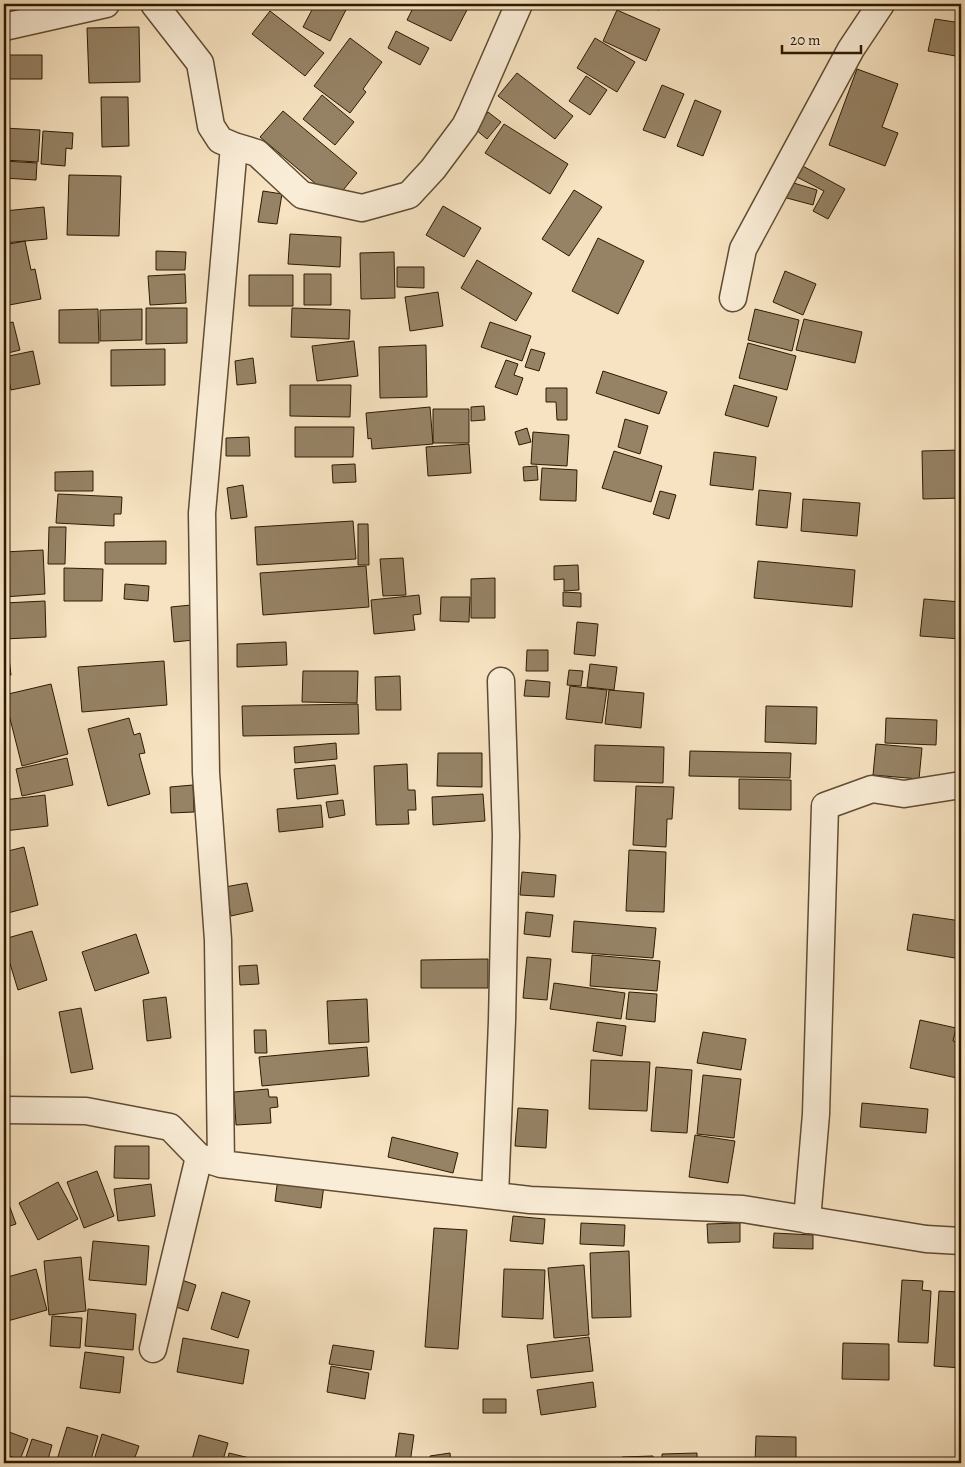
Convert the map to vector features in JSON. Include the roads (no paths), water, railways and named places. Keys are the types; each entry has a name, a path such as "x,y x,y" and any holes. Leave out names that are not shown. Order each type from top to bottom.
{"street":[{"path":"4,27 106,4"},
{"path":"166,10 200,63 211,126 220,140 257,153 302,195 362,208 409,194 432,169 464,126 519,4"},
{"path":"733,298 743,249 851,49 881,4"},
{"path":"153,1349 210,1160 218,940 206,773 202,513 234,146"},
{"path":"495,1196 502,1021 506,835 501,681"},
{"path":"807,1220 816,1114 825,806 872,789 904,794 961,785"},
{"path":"4,1110 86,1111 170,1127 210,1160 530,1200 743,1209 926,1238 961,1241"}]}
